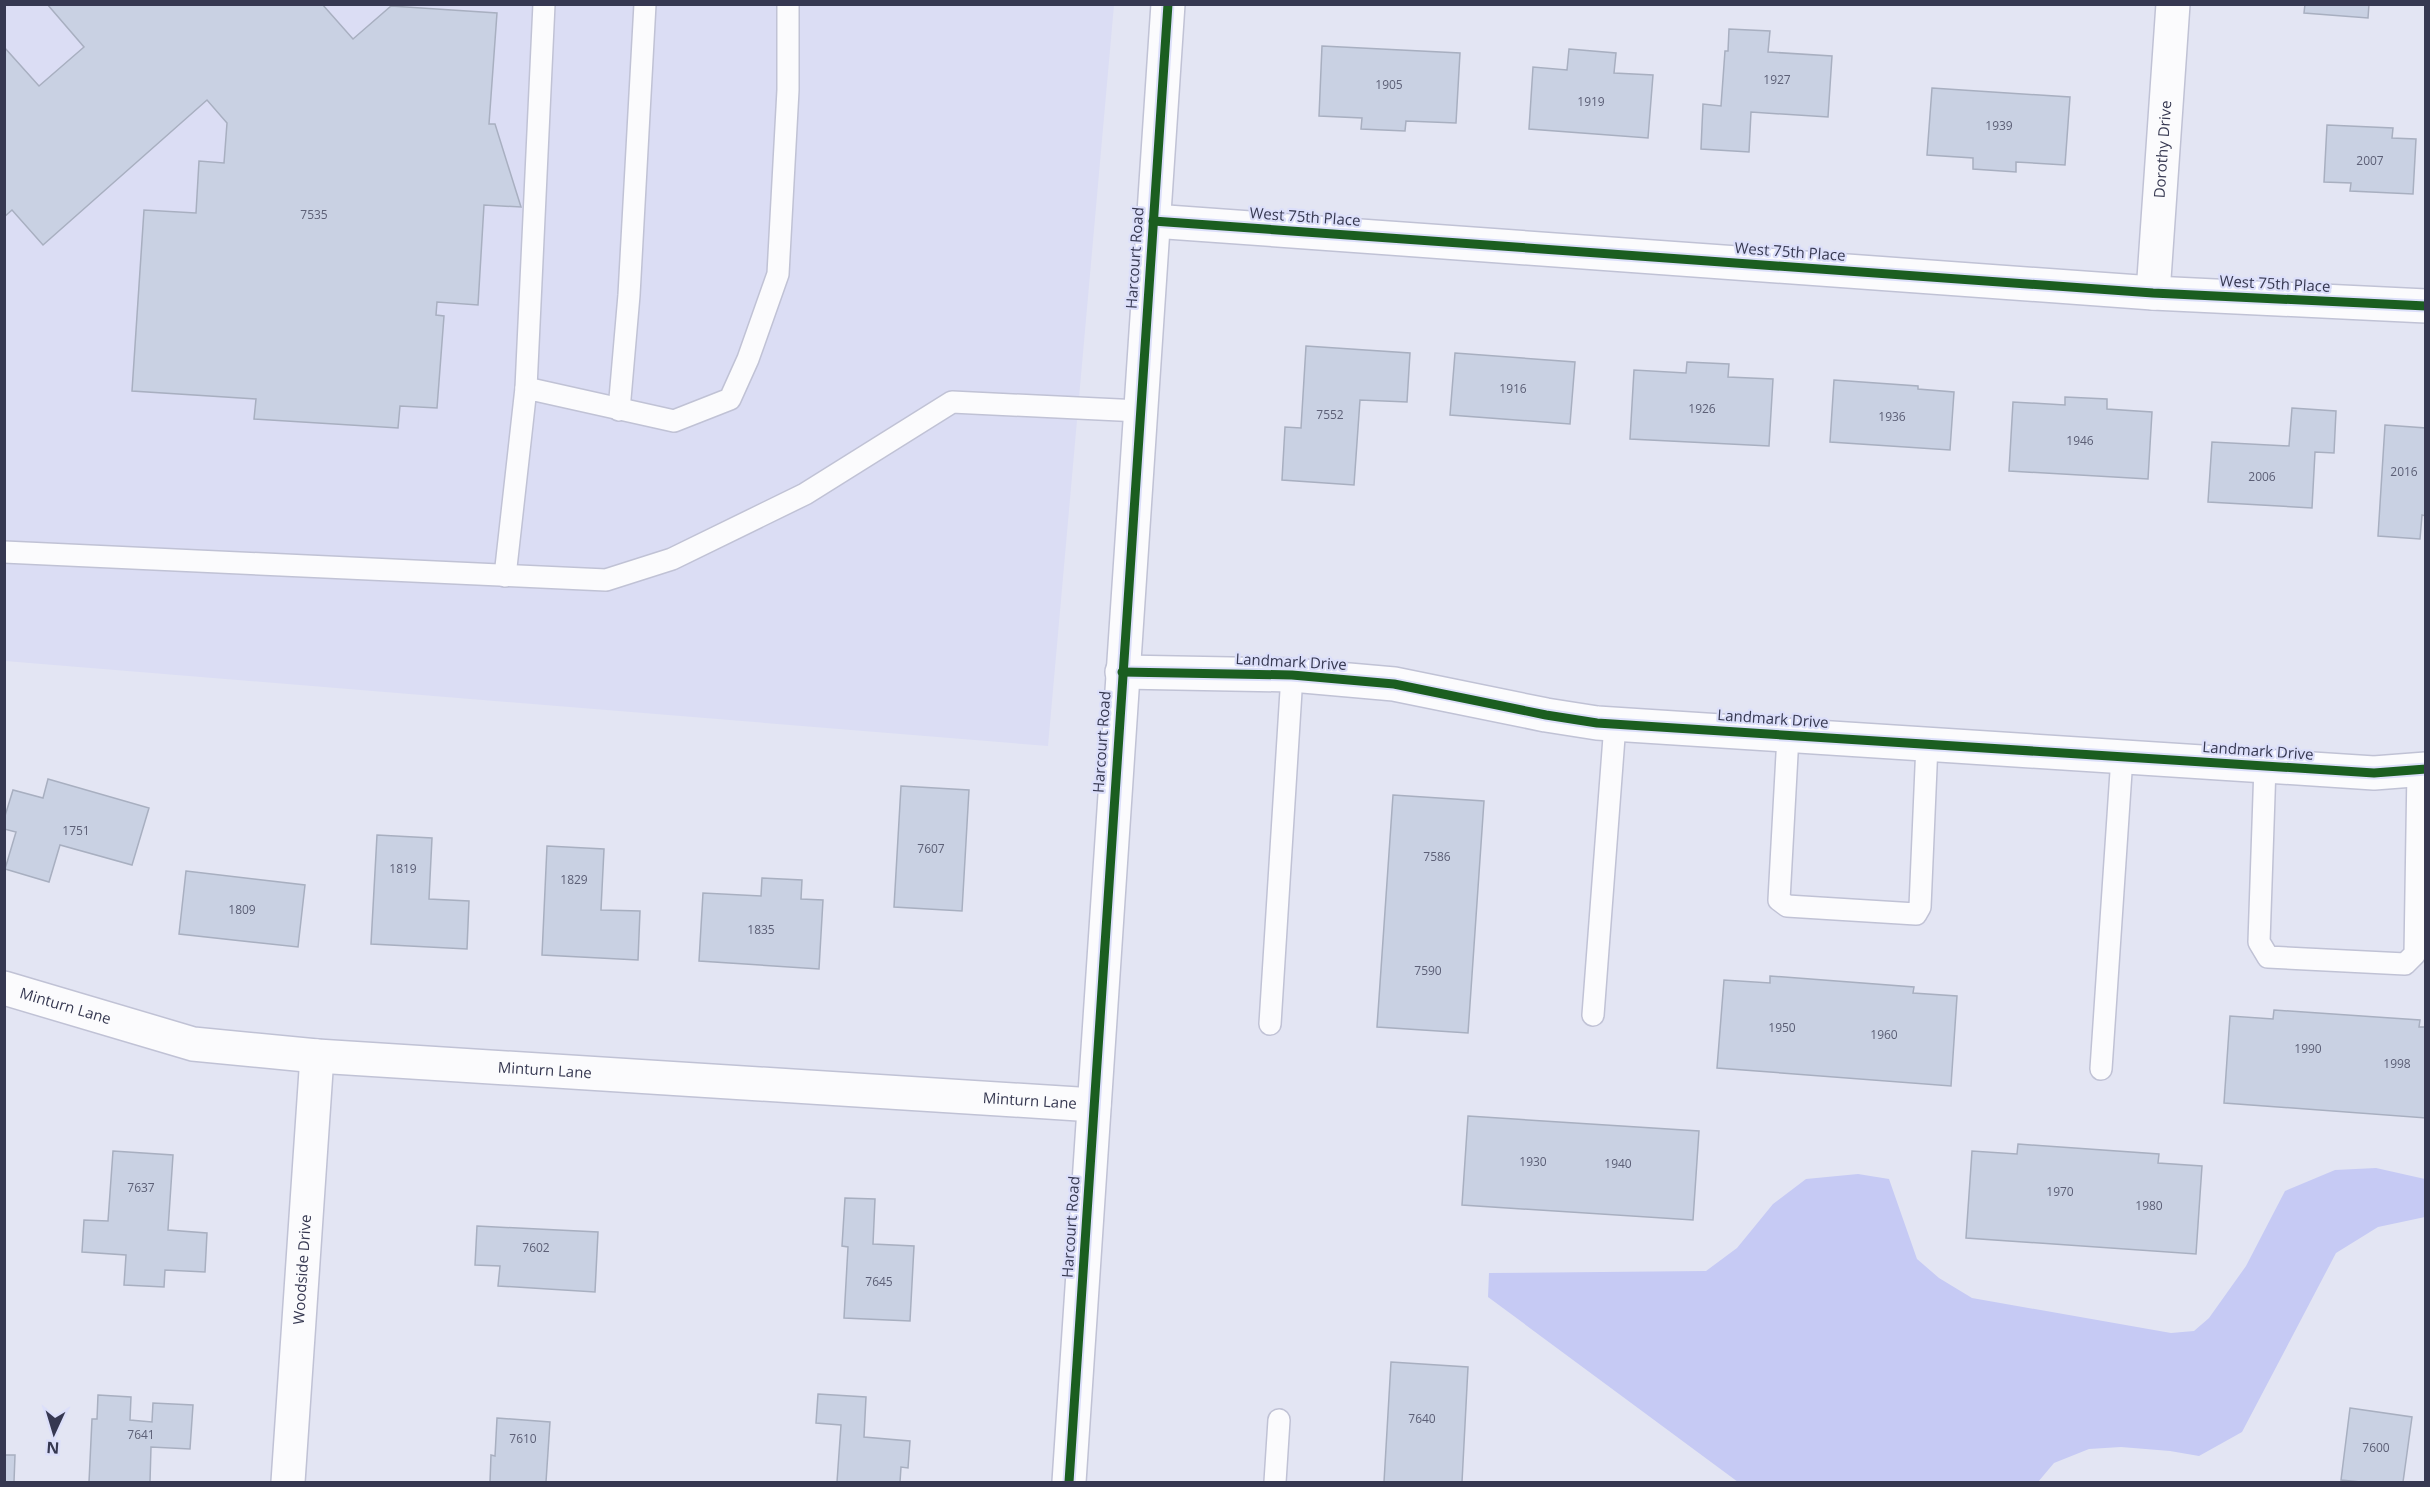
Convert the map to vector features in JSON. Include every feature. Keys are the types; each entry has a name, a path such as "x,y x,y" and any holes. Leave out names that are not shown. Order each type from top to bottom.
{"street":[{"name":"Harcourt Road","path":"1068,1482 1168,4"},
{"name":"Dorothy Drive","path":"2153,293 2173,4"},
{"name":"West 75th Place","path":"1153,221 2153,293 2426,306"},
{"name":"Landmark Drive","path":"1122,672 1292,675 1394,684 1546,715 1615,724 2374,773 2422,769"},
{"name":"Minturn Lane","path":"4,988 193,1044 316,1056 1094,1105"},
{"name":"Woodside Drive","path":"288,1482 316,1056"}],"lane":[{"path":"505,576 526,388 544,4"},
{"path":"619,410 629,295 645,4"},
{"path":"526,388 674,421 730,399 748,359 778,274 788,90 788,4"},
{"path":"4,552 606,580 672,559 805,494 952,402 1140,411"},
{"path":"1270,1024 1292,675"},
{"path":"1593,1015 1615,724"},
{"path":"1788,736 1779,900 1787,906 1916,914 1920,907 1928,744"},
{"path":"2101,1069 2122,757"},
{"path":"2265,766 2259,942 2268,957 2405,964 2415,954 2422,769"},
{"path":"1275,1482 1279,1420"}],"shaded area":[{"path":"4,5 1114,5 1048,746 5,661"}],"water":[{"path":"2376,1168 2425,1179 2425,1217 2378,1227 2336,1253 2242,1432 2199,1456 2121,1447 2089,1449 2054,1463 2038,1482 1738,1482 1488,1297 1489,1273 1706,1271 1737,1248 1773,1204 1806,1179 1858,1174 1889,1179 1917,1259 1939,1278 1972,1298 2171,1333 2194,1331 2209,1318 2246,1266 2285,1191 2335,1170"}],"building":[{"path":"47,4 322,4 353,39 391,6 497,13 489,124 495,124 521,207 484,205 478,305 437,302 436,315 444,316 437,408 400,406 398,428 254,419 256,399 132,391 144,210 196,213 199,161 224,163 227,123 207,100 43,245 12,210 4,217 4,47 39,86 84,47"},
{"path":"2305,4 2369,4 2368,18 2304,13"},
{"path":"1729,29 1770,31 1768,52 1832,56 1828,117 1751,112 1749,152 1701,149 1703,104 1721,106"},
{"path":"1322,46 1460,53 1456,123 1406,121 1405,131 1361,129 1362,118 1319,116"},
{"path":"1569,49 1616,53 1614,73 1653,75 1648,138 1529,129 1533,67 1567,70"},
{"path":"1932,88 2070,97 2065,165 2016,162 2016,172 1973,169 1973,158 1927,155"},
{"path":"2327,125 2393,128 2392,138 2416,139 2413,194 2350,191 2351,183 2324,182"},
{"path":"1306,346 1410,353 1407,402 1360,400 1354,485 1282,480 1285,427 1301,428"},
{"path":"1455,353 1575,362 1570,424 1450,415"},
{"path":"1687,362 1729,364 1728,377 1773,379 1769,446 1630,439 1634,370 1686,373"},
{"path":"1834,380 1918,386 1918,389 1954,392 1950,450 1830,442"},
{"path":"2065,397 2107,399 2107,409 2152,412 2148,479 2009,471 2013,402 2065,405"},
{"path":"2292,408 2336,411 2334,453 2315,452 2312,508 2208,502 2212,442 2289,446"},
{"path":"2385,425 2426,428 2426,516 2422,515 2420,539 2378,536"},
{"path":"48,779 149,808 132,865 60,845 49,882 5,869 16,832 4,829 4,819 13,790 43,798"},
{"path":"901,786 969,790 962,911 894,907"},
{"path":"1393,795 1484,801 1468,1033 1377,1027"},
{"path":"377,835 432,838 429,899 469,901 467,949 371,944"},
{"path":"547,846 604,849 601,910 640,911 638,960 542,955"},
{"path":"186,871 305,885 298,947 179,934"},
{"path":"762,878 802,880 801,899 823,900 819,969 699,961 703,893 761,896"},
{"path":"1770,976 1914,987 1913,993 1957,996 1951,1086 1717,1068 1724,980 1770,983"},
{"path":"2274,1010 2420,1020 2419,1027 2426,1027 2426,1118 2224,1103 2230,1016 2273,1019"},
{"path":"1468,1116 1699,1131 1693,1220 1462,1205"},
{"path":"2018,1144 2159,1154 2158,1163 2202,1166 2196,1254 1966,1238 1972,1151 2017,1154"},
{"path":"113,1151 173,1155 168,1230 207,1233 205,1272 165,1270 164,1287 124,1285 126,1255 82,1252 84,1220 108,1221"},
{"path":"845,1198 875,1199 873,1244 914,1246 910,1321 844,1318 848,1247 842,1246"},
{"path":"477,1226 598,1232 595,1292 498,1286 500,1266 475,1265"},
{"path":"1391,1362 1468,1367 1462,1482 1384,1482"},
{"path":"818,1394 866,1397 864,1437 910,1441 908,1468 901,1467 900,1482 837,1482 841,1425 816,1423"},
{"path":"98,1395 131,1397 130,1420 152,1422 153,1403 193,1405 190,1449 151,1447 150,1482 89,1482 92,1419 97,1419"},
{"path":"2350,1408 2412,1417 2403,1482 2341,1480"},
{"path":"497,1418 550,1422 546,1482 490,1482 491,1455 495,1456"},
{"path":"4,1455 15,1455 14,1482 4,1482"}],"cycle path":[{"path":"1069,1482 1168,4"},
{"path":"1153,221 2153,293 2426,306"},
{"path":"1122,672 1292,675 1394,684 1597,723 2374,773 2426,769"}]}
